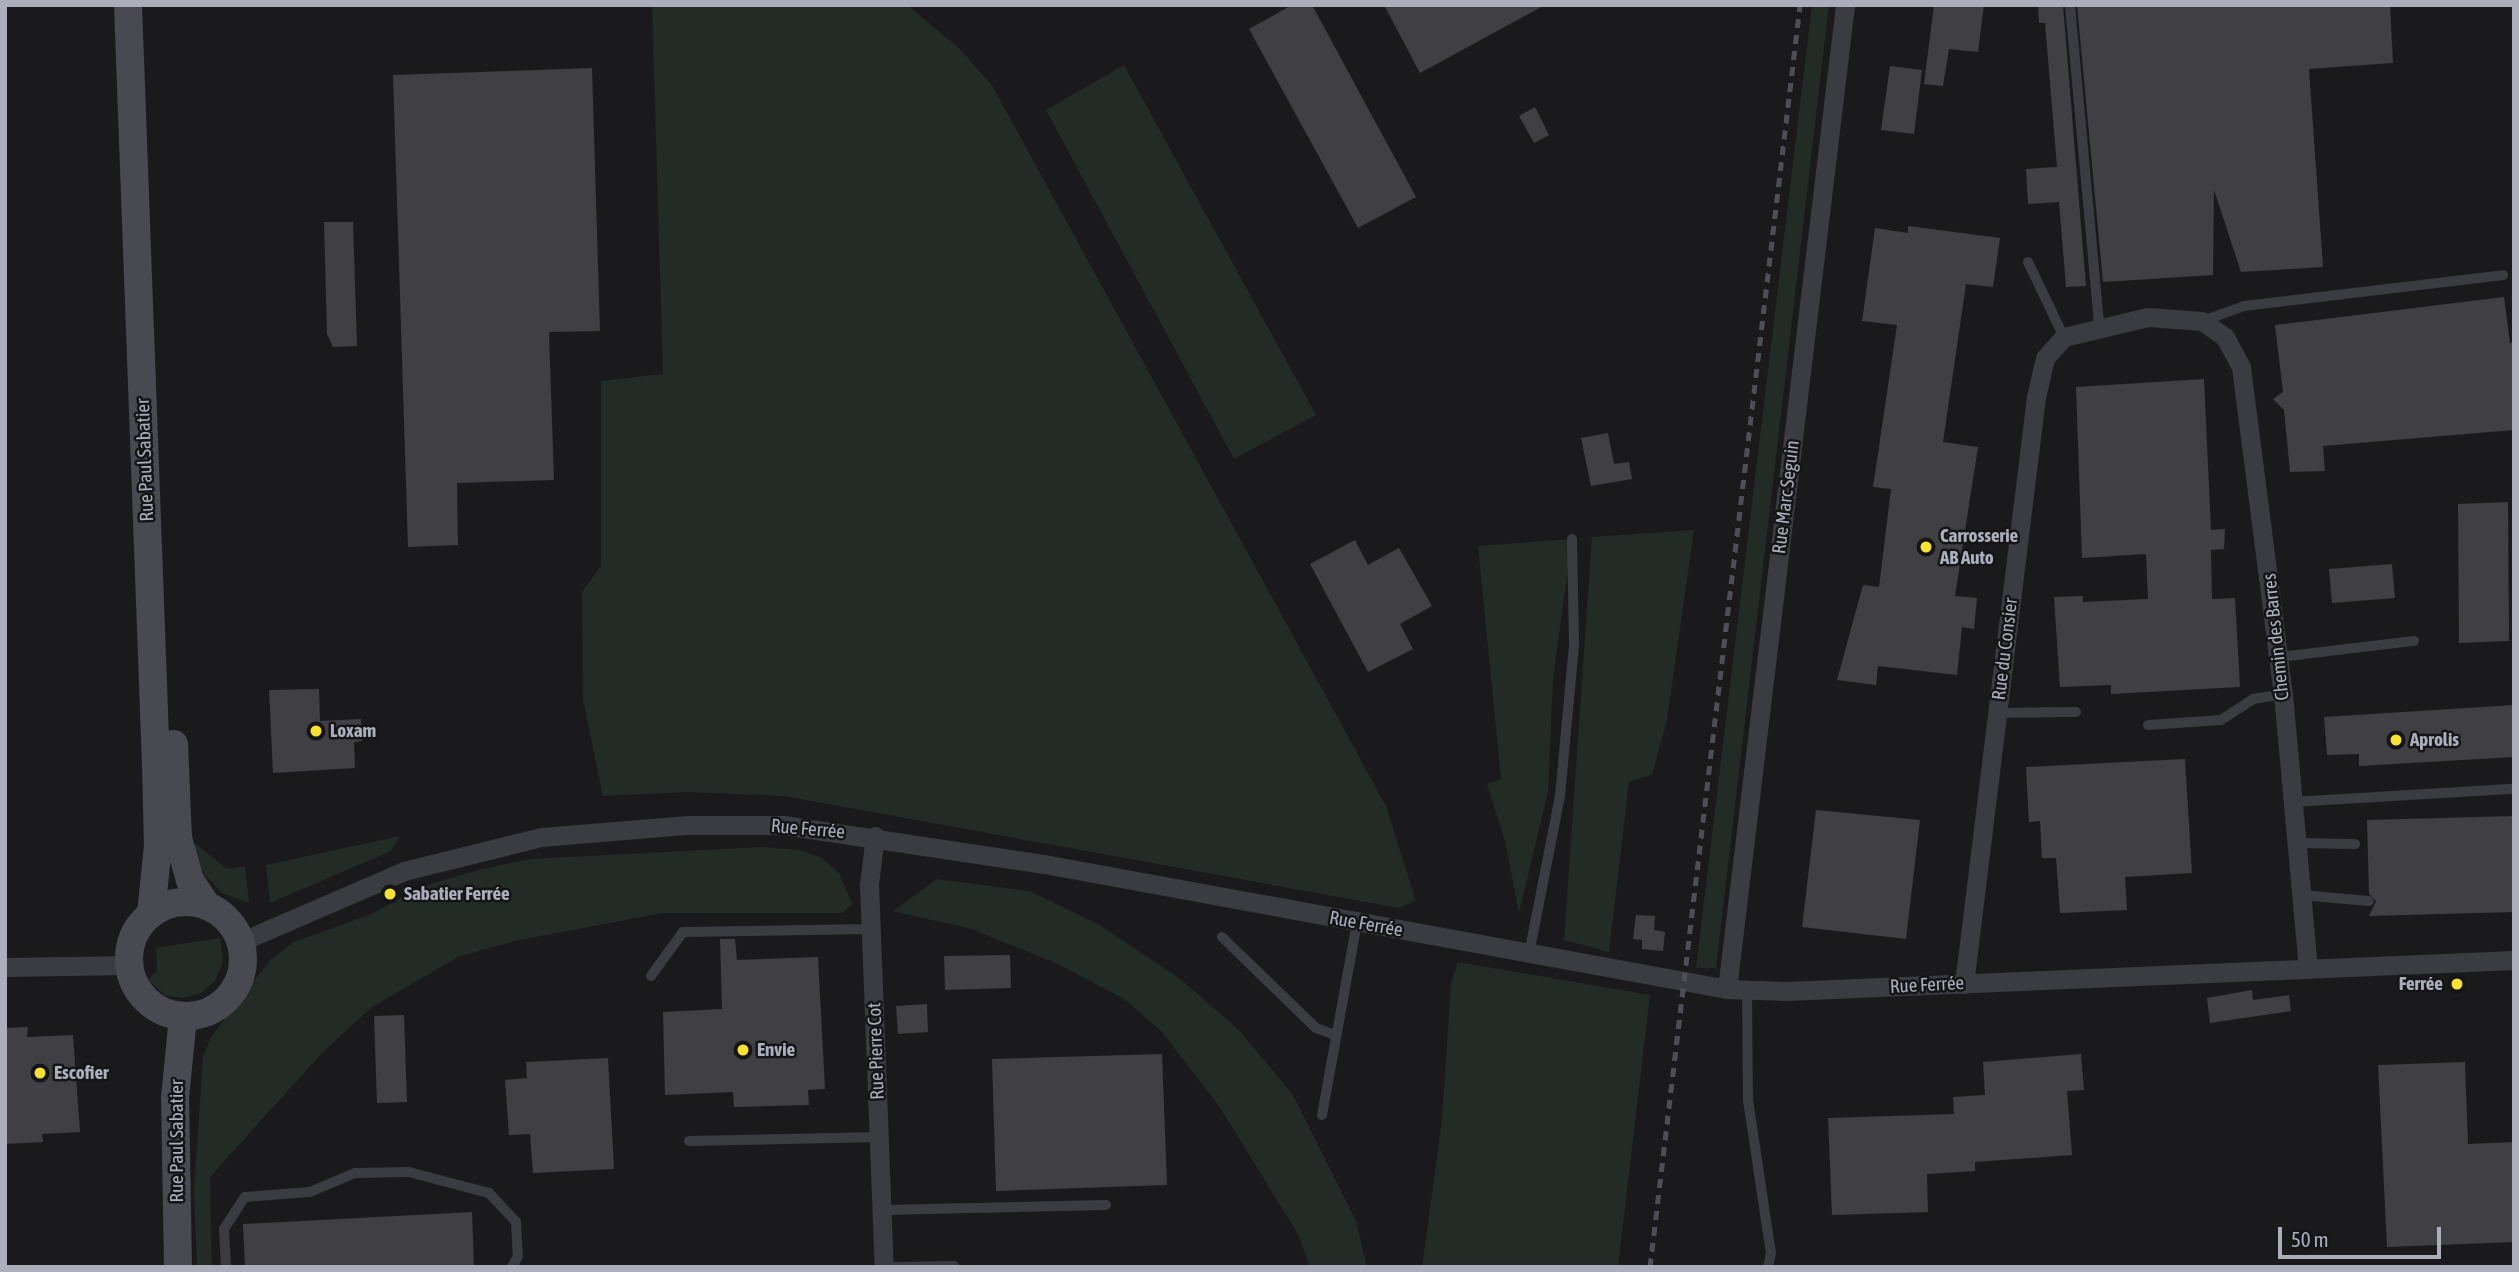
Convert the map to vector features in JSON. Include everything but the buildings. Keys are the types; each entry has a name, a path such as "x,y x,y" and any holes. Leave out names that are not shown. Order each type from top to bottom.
{"main road":[{"name":"Rue Paul Sabatier","path":"128,5 158,846 151,914"},
{"name":"Rue Paul Sabatier","path":"147,5 178,838 190,880 206,906"},
{"path":"178,903 206,906 227,920 240,942 242,969 231,994 210,1010 183,1016 146,1000 129,965 138,928 151,914 178,903"},
{"name":"Rue Paul Sabatier","path":"178,1267 175,1098 183,1016"}],"street":[{"name":"Rue Marc Seguin","path":"1727,989 1845,5"},
{"path":"2064,337 2099,326 2148,317 2202,321"},
{"name":"Chemin des Barres","path":"2202,321 2225,337 2241,367 2279,657 2308,969"},
{"name":"Rue du Consier","path":"1964,984 2036,397 2045,358 2064,337"},
{"name":"Rue Ferrée","path":"240,942 404,871 541,837 686,825 783,825 875,836 1727,989 1964,984 2514,960"},
{"name":"Rue Pierre Cot","path":"875,836 869,884 884,1267"},
{"path":"5,967 129,965"}],"lane":[{"path":"2070,5 2099,326"},
{"path":"2028,262 2064,337"},
{"path":"2202,321 2244,306 2502,275"},
{"path":"1529,954 1560,796 1574,644 1572,539"},
{"path":"2279,657 2414,641"},
{"path":"2148,726 2221,720 2253,699 2283,694"},
{"path":"1997,713 2076,712"},
{"path":"2292,802 2514,789"},
{"path":"2297,843 2355,844"},
{"path":"2302,895 2369,901"},
{"path":"1322,1115 1357,922"},
{"path":"651,976 683,932 872,929"},
{"path":"1222,937 1316,1028 1335,1035"},
{"path":"1747,990 1748,1100 1771,1253 1769,1267"},
{"path":"689,1141 879,1137"},
{"path":"226,1267 224,1229 245,1197 310,1192 355,1173 409,1172 488,1193 516,1222 518,1256 512,1267"},
{"path":"882,1210 1106,1205"},
{"path":"895,1267 954,1265"}],"shaded area":[{"path":"652,5 907,5 960,49 993,87 1386,806 1416,901 1399,908 784,796 688,792 603,796 583,700 582,592 601,566 601,381 663,374"},
{"path":"1812,5 1829,5 1716,968 1696,968"},
{"path":"1124,65 1316,415 1234,459 1046,110"},
{"path":"1694,530 1667,720 1652,775 1629,782 1609,952 1564,940 1592,537"},
{"path":"1572,539 1553,679 1548,792 1519,913 1505,841 1487,784 1501,779 1478,546"},
{"path":"400,836 391,851 270,903 266,865"},
{"path":"193,842 227,869 245,866 249,903 222,893 206,876 197,863"},
{"path":"762,847 800,850 822,858 839,873 852,904 842,913 663,913 514,941 458,957 372,1007 323,1052 210,1177 212,1267 197,1267 194,1190 203,1057 211,1037 270,960 294,942 372,914 418,888 478,870 530,859"},
{"path":"937,879 1030,891 1101,926 1179,978 1239,1030 1293,1095 1356,1221 1367,1267 1310,1267 1298,1234 1219,1106 1162,1032 1123,998 1053,962 971,929 893,911"},
{"path":"220,938 223,961 215,981 201,993 183,998 166,996 148,980 157,970 156,948"},
{"path":"1458,962 1650,995 1618,1267 1422,1267 1442,1120 1451,983"}],"railway":[{"path":"1650,1267 1800,5"}],"place":[{"name":"Carrosserie AB Auto","path":"1926,547"},
{"name":"Loxam","path":"316,731"},
{"name":"Aprolis","path":"2396,740"},
{"name":"Sabatier Ferrée","path":"390,894"},
{"name":"Ferrée","path":"2457,984"},
{"name":"Envie","path":"743,1050"},
{"name":"Escofier","path":"40,1073"}]}
